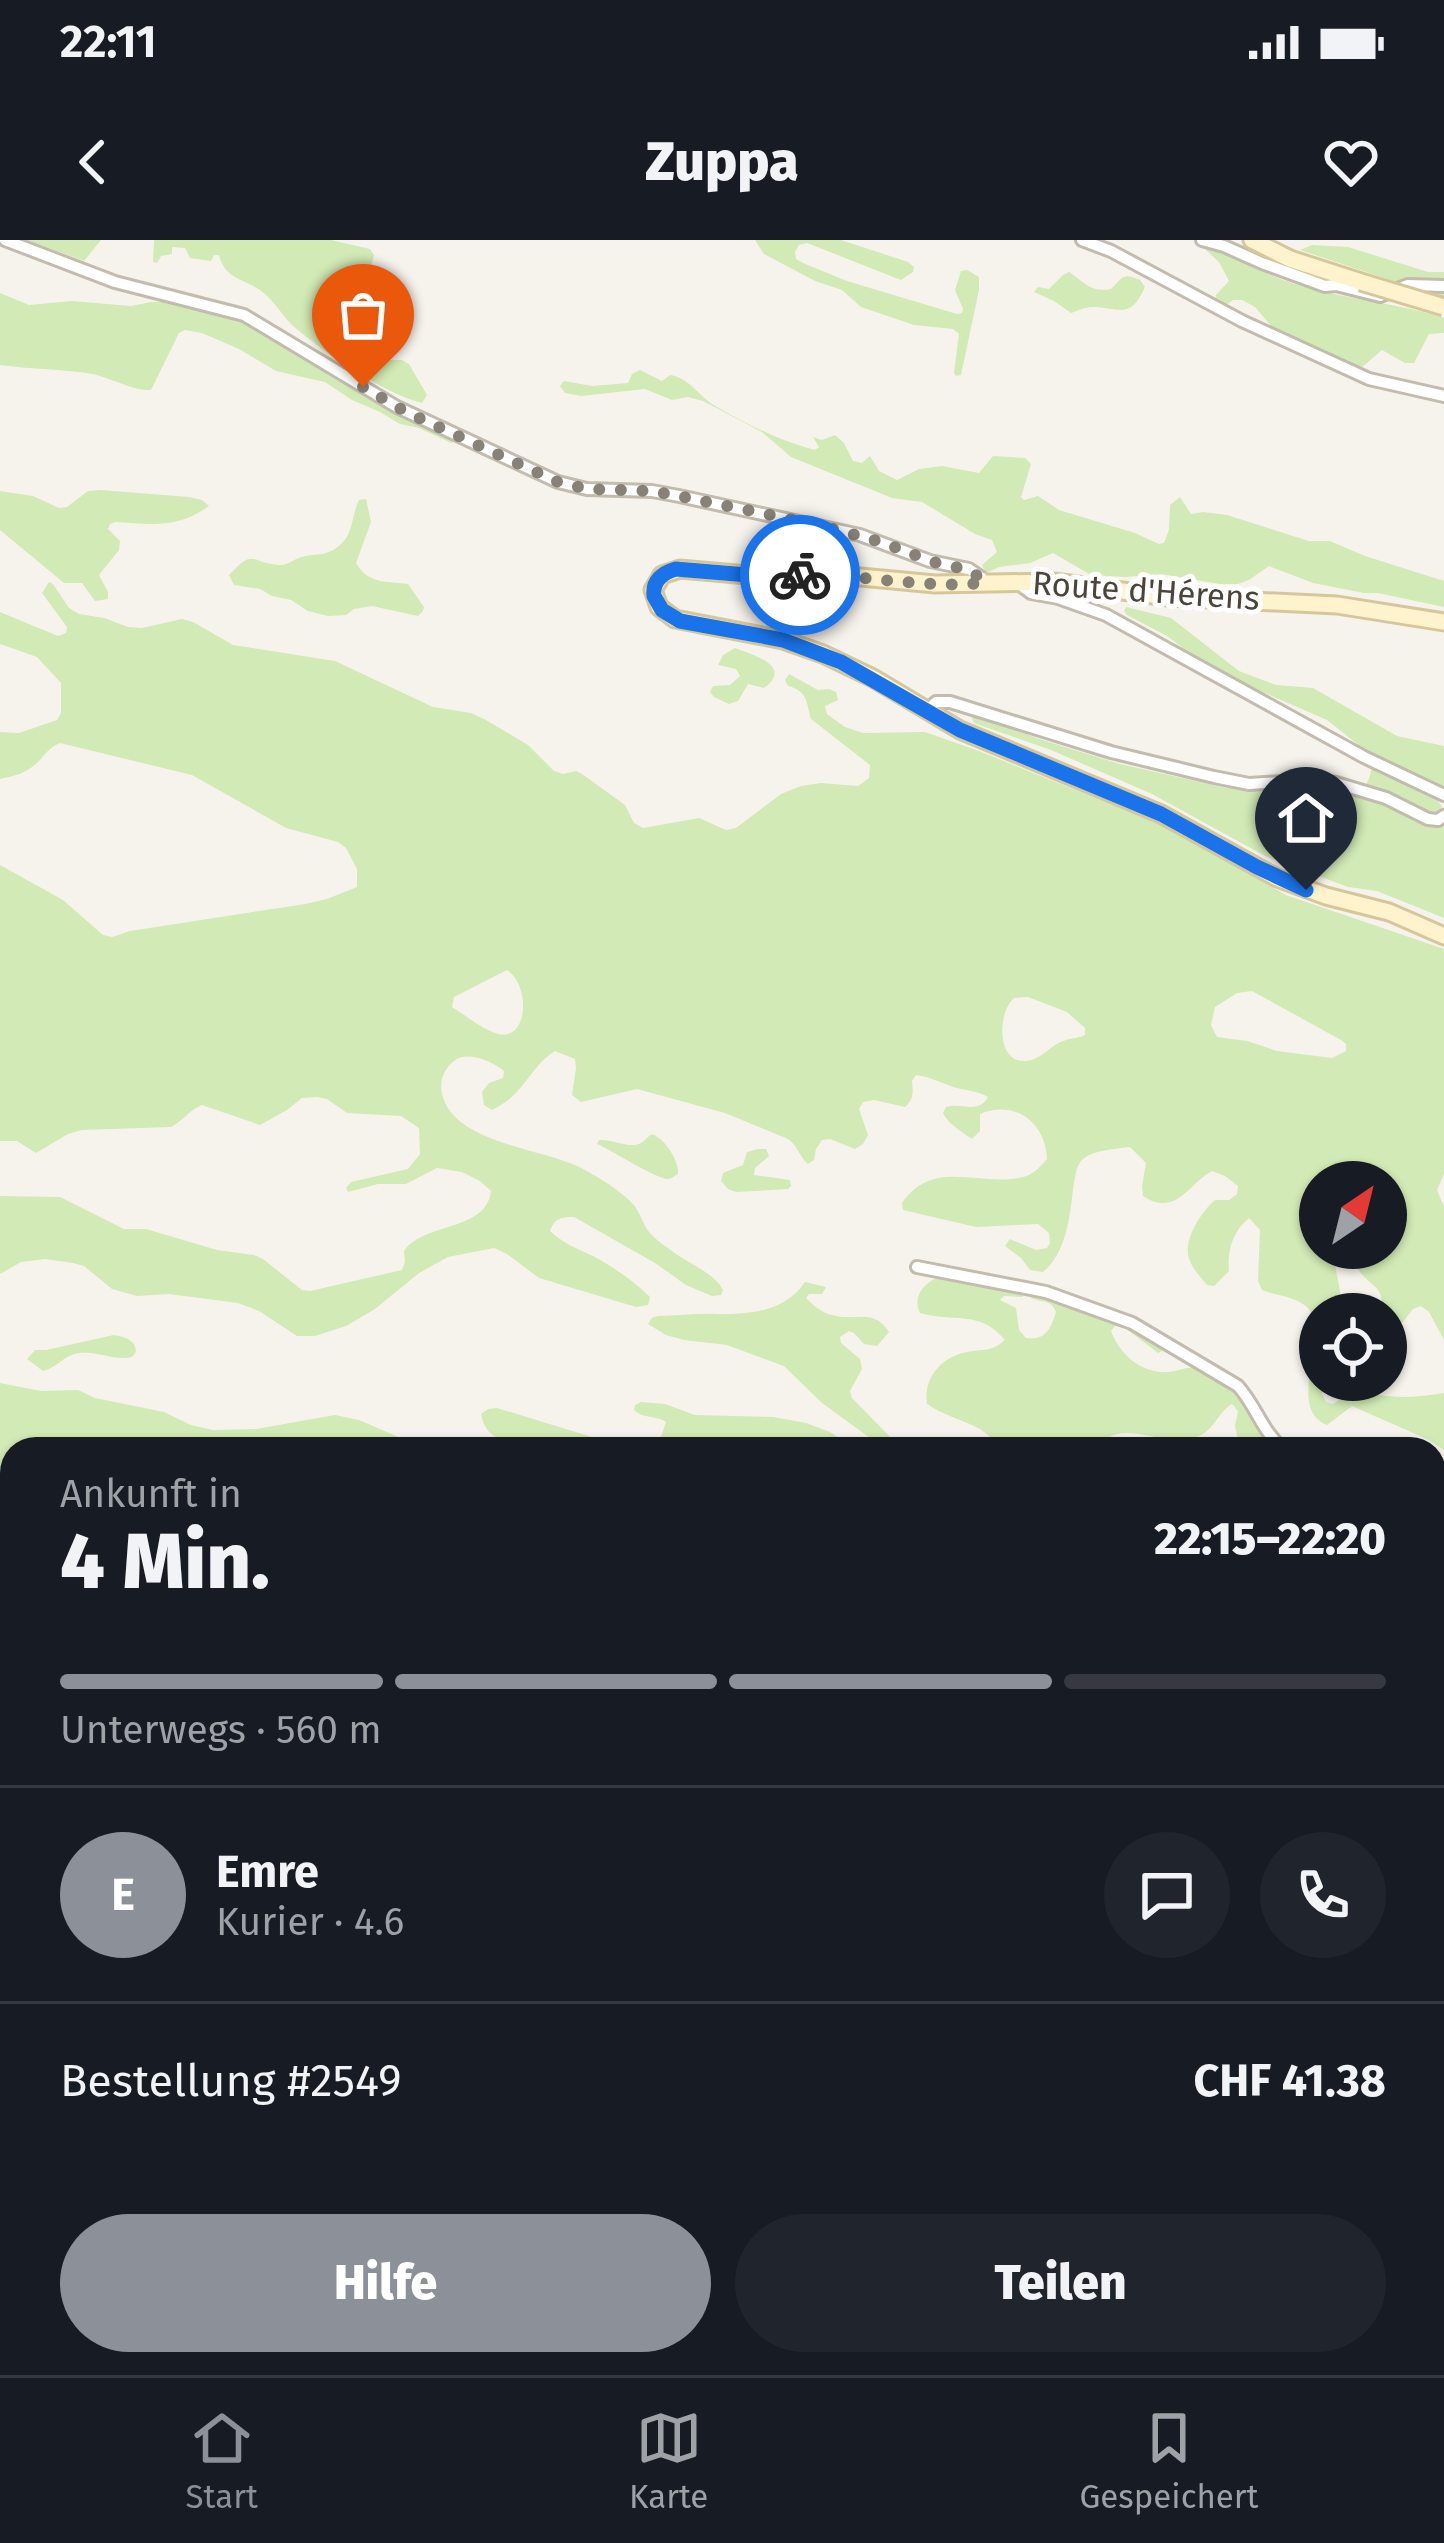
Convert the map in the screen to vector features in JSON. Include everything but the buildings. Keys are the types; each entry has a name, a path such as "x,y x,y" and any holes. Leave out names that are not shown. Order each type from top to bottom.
{"main road":[{"path":"1252,240 1348,281 1444,308"},
{"name":"Route d'Hérens","path":"1444,622 1337,605 1168,598 1094,586 1023,582 924,584 824,574 748,575 684,569 665,573 653,590 657,603 675,619 815,651 994,746 1161,814 1295,886 1389,912 1444,936"}],"street":[{"path":"5,240 115,282 244,315 397,406 558,482 587,489 652,491 843,531 930,561 969,569 984,583"},
{"path":"1082,240 1378,383 1444,396"},
{"path":"1202,240 1325,286 1348,281 1380,296 1408,285 1444,286"},
{"path":"1023,582 1031,593 1106,615 1364,757 1444,795"},
{"path":"927,711 936,702 950,702 1111,752 1214,777 1249,784 1336,783 1385,798 1428,819 1444,816"},
{"path":"917,1267 1046,1292 1132,1323 1244,1390 1271,1437"}],"green space":[{"path":"27,240 101,240 84,261"},
{"path":"154,240 331,240 370,249 374,255 357,320 366,339 381,354 409,364 427,395 422,403 406,398 336,359 292,325 265,294 230,273 219,255 211,261 190,258 185,248 172,247 172,254 153,262"},
{"path":"755,240 841,240 908,262 913,272 901,280 807,243 795,252 803,263 847,281 957,314 963,309 955,290 961,271 979,277 961,375 954,373 959,334 953,329 914,325 861,307 842,290 764,254"},
{"path":"1195,240 1223,240 1242,259 1295,284 1444,318 1444,333 1429,334 1414,363 1382,350 1360,369 1272,327 1242,300 1224,307 1215,301 1229,281 1219,262"},
{"path":"1312,245 1348,247 1428,272 1444,272 1444,298 1300,250"},
{"path":"1069,272 1098,289 1111,289 1126,276 1145,287 1129,308 1089,307 1071,313 1034,292 1038,287 1049,289"},
{"path":"0,293 29,305 168,302 231,316 454,441 400,424 325,382 276,371 239,349 185,330 179,333 151,390 87,373 0,365"},
{"path":"640,370 662,381 670,375 677,377 728,413 803,447 815,450 819,447 813,437 822,440 835,435 853,461 862,463 870,456 879,471 897,480 919,469 942,466 979,473 993,456 1025,458 1031,464 1024,500 1038,496 1059,510 1159,544 1169,530 1170,505 1180,497 1191,514 1227,515 1309,541 1330,541 1444,581 1444,607 1313,583 1269,566 1238,584 1161,574 1091,575 1053,553 1030,563 985,571 982,565 997,552 992,540 922,502 892,498 791,457 762,432 703,401 672,400 645,389 581,396 565,393 560,386 564,381 592,386 628,383"},
{"path":"0,491 33,496 59,508 88,491 189,497 209,506 175,522 110,524 108,529 120,541 119,550 99,575 108,599 95,601 82,583 64,583 0,530"},
{"path":"366,499 371,522 356,563 373,579 408,584 424,607 418,616 372,606 328,616 260,589 234,585 229,575 249,559 282,565 337,548 348,535 359,500"},
{"path":"49,582 79,614 142,628 182,619 233,645 335,661 433,707 486,720 528,745 554,771 582,774 625,805 634,823 643,828 699,818 726,830 736,828 781,794 801,786 858,786 869,778 870,765 811,719 803,694 785,680 789,674 818,690 836,692 838,700 825,706 827,714 845,727 863,733 925,732 979,751 1157,823 1286,895 1444,949 1444,1174 1437,1190 1444,1207 1444,1340 1421,1306 1407,1317 1407,1293 1380,1293 1358,1269 1407,1269 1407,1161 1299,1161 1299,1269 1336,1269 1339,1293 1299,1293 1299,1302 1262,1290 1258,1281 1260,1230 1249,1218 1232,1242 1229,1271 1214,1286 1207,1285 1191,1264 1190,1237 1215,1200 1229,1200 1238,1186 1212,1171 1173,1201 1154,1202 1143,1196 1146,1163 1130,1147 1104,1150 1080,1163 1062,1245 1043,1272 1030,1270 1005,1246 1010,1239 1036,1250 1047,1248 1049,1233 1038,1224 976,1227 903,1210 902,1203 928,1181 1023,1177 1047,1159 1035,1125 1016,1112 980,1114 980,1131 972,1139 952,1124 943,1113 946,1107 979,1105 988,1097 977,1092 916,1075 905,1107 863,1102 859,1109 868,1135 863,1144 855,1149 822,1140 808,1164 788,1139 725,1113 637,1089 581,1102 572,1095 575,1059 555,1051 512,1097 492,1110 484,1105 482,1092 489,1083 503,1078 504,1071 487,1061 459,1058 442,1080 450,1111 482,1135 568,1163 609,1184 634,1205 655,1238 714,1278 723,1290 721,1295 686,1285 574,1217 559,1219 550,1231 630,1280 650,1297 648,1305 636,1307 539,1278 494,1248 448,1257 419,1273 375,1309 346,1326 315,1336 297,1336 238,1303 169,1294 137,1296 112,1289 84,1266 73,1263 21,1262 0,1274 0,1196 60,1197 124,1229 146,1229 217,1250 254,1255 310,1291 402,1270 404,1251 414,1241 478,1213 491,1191 462,1172 437,1168 406,1184 378,1184 348,1192 351,1182 408,1169 420,1154 419,1128 401,1116 347,1113 317,1097 302,1098 260,1125 202,1105 171,1127 82,1130 36,1153 17,1141 0,1141 0,865 63,900 103,935 112,937 305,904 357,887 357,869 338,842 286,828 192,775 60,743 29,769 0,779 0,732 19,733 57,720 61,683 37,657 0,644 0,612 58,636 67,627 42,593","holes":["507,970 520,988 520,1022 506,1034 495,1033 452,1007 454,997","1252,991 1341,1040 1346,1051 1332,1058 1217,1037 1211,1025 1215,1007 1237,993","1028,997 1067,1012 1085,1028 1085,1035 1060,1042 1035,1059 1023,1061 1008,1053 1003,1024 1014,998"]},
{"path":"1126,607 1171,618 1239,671 1276,685 1313,688 1397,736 1444,746 1444,784 1435,797 1444,810 1444,918 1265,856 1152,794 974,723 975,714 1120,764 1227,788 1354,795 1364,787 1371,772 1370,754 1327,720 1192,655 1127,615"},
{"path":"735,648 768,662 775,673 764,688 748,684 738,701 729,704 710,692 713,686 730,685 740,676 736,669 718,665"},
{"path":"652,1134 666,1145 676,1163 678,1174 670,1179 597,1144 604,1140 635,1145"},
{"path":"766,1149 769,1156 754,1175 790,1180 791,1186 728,1189 721,1181 723,1173 743,1165 747,1152"},
{"path":"940,1276 1019,1290 1023,1297 1000,1300 1016,1308 1019,1330 1026,1338 1046,1332 1056,1312 1049,1303 1031,1298 1032,1294 1101,1308 1166,1349 1158,1353 1125,1328 1115,1326 1111,1331 1133,1361 1159,1372 1197,1368 1210,1373 1244,1400 1263,1437 1237,1437 1238,1411 1232,1404 1195,1437 1120,1433 1109,1437 990,1437 927,1404 928,1386 942,1364 1005,1340 975,1320 920,1313 918,1301 929,1282"},
{"path":"805,1282 826,1287 822,1294 806,1298 828,1314 870,1317 889,1332 877,1346 864,1344 849,1331 840,1337 860,1359 862,1369 850,1391 852,1398 890,1437 869,1437 822,1403 784,1366 727,1345 666,1335 648,1324 658,1316 766,1309 797,1292"},
{"path":"114,1335 132,1342 136,1352 132,1357 80,1353 43,1371 27,1359 35,1350"},
{"path":"0,1383 41,1391 78,1390 213,1430 256,1429 335,1415 398,1437 0,1437"},
{"path":"1444,1393 1444,1437 1422,1437 1352,1406 1327,1425 1309,1403 1407,1401 1407,1397"},
{"path":"665,1404 695,1415 773,1417 806,1423 838,1437 661,1437 666,1422 641,1415 635,1405"},
{"path":"497,1408 592,1437 496,1437 481,1414"}],"way so far":[{"path":"363,387 406,412 558,482 587,489 652,491 843,531 930,561 969,569 984,583 924,584 800,575"}],"route":[{"path":"800,575 676,569 658,580 654,596 662,610 680,621 783,640 841,662 960,730 1161,814 1306,890"}]}
